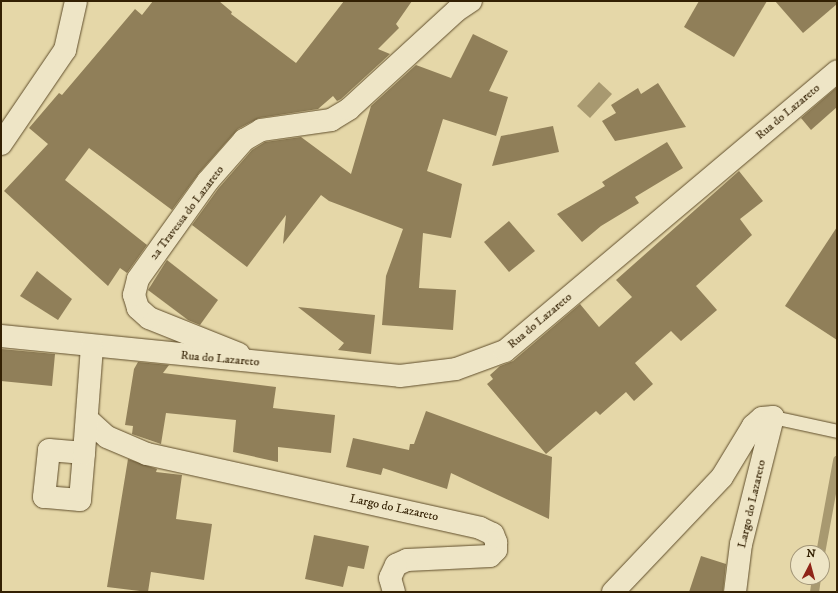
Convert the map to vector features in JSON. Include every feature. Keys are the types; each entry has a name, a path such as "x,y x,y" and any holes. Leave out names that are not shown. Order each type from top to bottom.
{"street":[{"path":"1,144 65,50 76,1"},
{"name":"2a Travessa do Lazareto","path":"260,363 149,318 138,308 134,295 138,279 208,181 244,140 261,130 331,120 349,109 456,11 471,1"},
{"name":"Rua do Lazareto","path":"1,336 92,347 400,376 456,369 505,351 837,71"},
{"path":"84,453 92,347"},
{"path":"613,592 722,477 753,426 762,418 773,417"},
{"name":"Largo do Lazareto","path":"735,592 741,544 773,417"},
{"name":"Largo do Lazareto","path":"87,419 107,437 147,454 480,528 493,534 496,550 490,556 407,560 396,565 390,578 394,592"}],"lane":[{"path":"773,417 837,431"}],"shaded area":[{"path":"599,82 612,94 590,118 577,106"}],"building":[{"path":"153,1 219,1 232,12 231,14 296,63 344,1 412,1 396,24 399,28 378,49 390,54 341,99 337,101 333,96 318,109 259,118 238,129 199,173 172,210 89,148 65,180 147,245 127,273 120,268 108,286 4,191 48,144 29,128 59,93 62,95 135,9 142,15"},
{"path":"699,1 767,1 734,57 684,27"},
{"path":"775,1 837,1 837,4 803,33"},
{"path":"473,34 508,51 489,91 508,97 496,136 443,119 427,171 462,184 451,238 423,233 419,288 456,290 453,330 382,325 386,276 403,229 329,201 321,195 283,244 286,215 247,267 192,225 218,189 252,150 265,142 301,137 351,174 371,106 416,65 451,78"},
{"path":"658,83 686,127 615,141 602,121 616,113 611,105 638,88 641,94"},
{"path":"837,87 837,107 811,130 801,118"},
{"path":"553,126 559,152 492,166 501,136"},
{"path":"667,142 683,168 635,197 639,203 601,226 582,242 557,214 605,186 602,182"},
{"path":"739,171 763,201 740,219 752,235 696,286 717,310 681,341 671,331 635,363 653,384 634,401 626,392 600,415 596,411 546,454 487,384 493,379 490,375 500,366 513,361 580,304 599,327 632,297 616,280"},
{"path":"509,221 535,251 509,272 484,242"},
{"path":"837,227 837,340 785,306"},
{"path":"167,260 218,300 200,325 188,320 148,290"},
{"path":"37,271 72,299 58,320 20,296"},
{"path":"298,307 375,315 371,354 338,350 344,343"},
{"path":"1,349 55,354 52,386 1,381"},
{"path":"138,362 169,365 163,373 276,387 273,408 335,415 331,453 278,447 278,462 233,452 236,420 166,413 161,444 132,434 133,426 125,425 134,369"},
{"path":"426,411 552,457 549,519 451,473 447,489 383,468 381,475 346,467 353,438 409,450 410,444 414,444"},
{"path":"128,459 157,469 156,472 182,475 176,519 212,524 204,580 151,572 148,592 107,587"},
{"path":"314,535 369,546 364,569 348,566 343,587 305,579"},
{"path":"701,556 726,564 723,592 689,592"}],"waterway":[{"path":"821,545 837,460"},
{"path":"814,592 815,585"}]}
